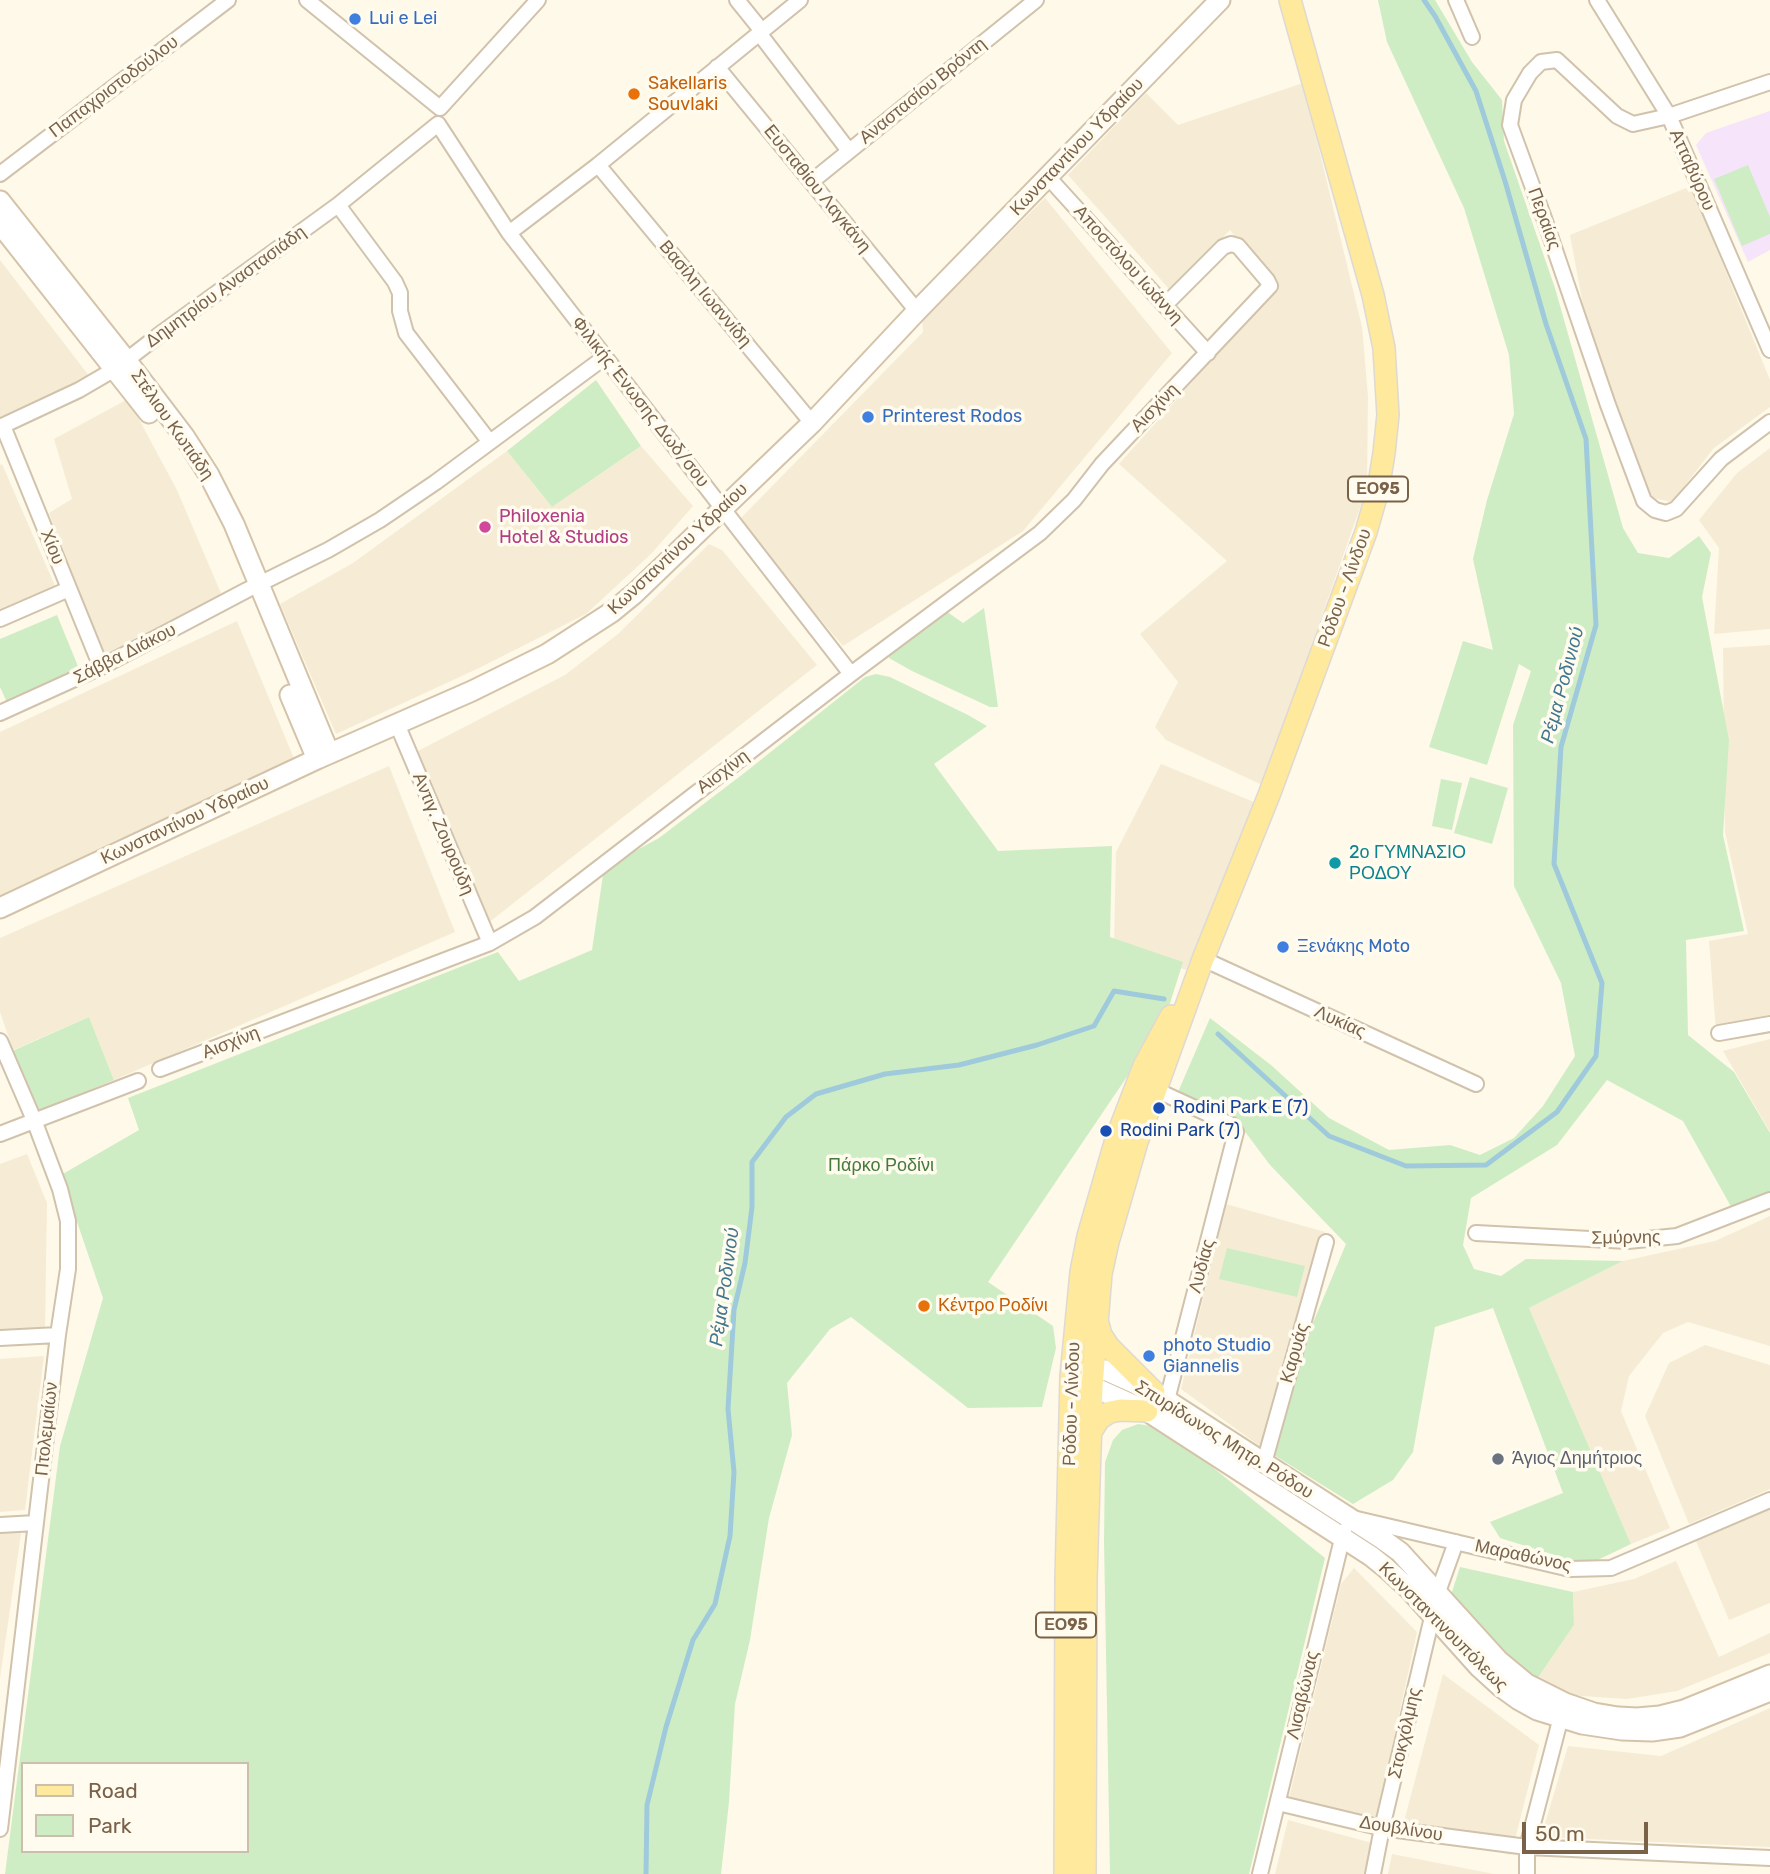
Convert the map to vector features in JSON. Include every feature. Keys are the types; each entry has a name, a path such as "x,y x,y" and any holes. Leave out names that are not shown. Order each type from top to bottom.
{"main road":[{"name":"Ρόδου - Λίνδου","path":"1085,1874 1086,1579 1092,1379 1101,1274 1133,1154 1203,959 1269,795 1366,532 1380,477 1388,415 1384,348 1373,296 1290,0"},
{"name":"Ρόδου - Λίνδου","path":"1065,1874 1066,1578 1071,1376 1081,1272 1088,1236 1113,1148 1144,1066 1203,959"},
{"path":"1092,1430 1099,1419 1110,1412 1156,1401 1109,1347 1101,1335 1097,1320"}],"street":[{"name":"Παπαχριστοδούλου","path":"0,174 228,0"},
{"path":"307,0 440,108"},
{"path":"438,124 440,108 538,0"},
{"path":"737,0 849,151"},
{"path":"509,233 598,165 800,0"},
{"name":"Αναστασίου Βρόντη","path":"811,182 1036,0"},
{"name":"Κωνσταντίνου Υδραίου","path":"0,908 323,756 472,691 547,654 612,612 812,423 917,311 1220,0"},
{"path":"1456,0 1472,37"},
{"name":"Ατταβύρου","path":"1597,0 1668,116 1770,350"},
{"name":"Περαίας","path":"1668,116 1633,124 1617,116 1557,60 1541,62 1530,73 1514,100 1510,125 1644,501 1654,510 1666,513 1676,509 1721,459 1770,422"},
{"name":"Ευσταθίου Λαγκάνη","path":"717,68 917,311"},
{"path":"1668,116 1770,82"},
{"name":"Δημητρίου Αναστασιάδη","path":"1,426 79,390 121,365 338,205 438,124"},
{"name":"Φιλικής Ένωσης Δωδ/σου","path":"438,124 509,233 851,674"},
{"name":"Βασίλη Ιωαννίδη","path":"598,165 812,423"},
{"name":"Αποστόλου Ιωάννη","path":"1048,177 1208,353"},
{"path":"338,205 395,282 400,293 400,311 406,333 489,441"},
{"name":"Στέλιου Κωτιάδη","path":"2,214 121,365 184,436 209,475 234,524 253,588 323,756"},
{"name":"Αισχίνη","path":"160,1069 491,943 535,917 851,674 1040,533 1270,286 1238,246 1231,244 1223,247 1165,305"},
{"name":"Σάββα Διάκου","path":"0,713 101,667 328,550 380,520 605,357"},
{"name":"Χίου","path":"1,426 101,667"},
{"path":"0,619 69,589"},
{"name":"Αντιγ. Ζουρούδη","path":"397,724 491,943"},
{"name":"Λυκίας","path":"1203,959 1476,1084"},
{"path":"1719,1033 1770,1024"},
{"name":"Πτολεμαίων","path":"0,1041 34,1120 60,1189 68,1221 68,1269 36,1523 7,1715 0,1829"},
{"path":"0,1134 138,1081"},
{"name":"Λυδίας","path":"1156,1090 1232,1125 1236,1132 1156,1401"},
{"name":"Σμύρνης","path":"1476,1233 1628,1241 1677,1237 1770,1200"},
{"name":"Καρυάς","path":"1264,1463 1326,1242"},
{"path":"0,1338 58,1335"},
{"name":"Σπυρίδωνος Μητρ. Ρόδου","path":"1071,1376 1092,1379 1156,1401 1264,1463 1369,1531"},
{"name":"Σπυρίδωνος Μητρ. Ρόδου","path":"1156,1401 1350,1543"},
{"name":"Μαραθώνος","path":"1348,1517 1570,1569 1611,1568 1770,1500"},
{"name":"Λισαβώνας","path":"1260,1874 1350,1543 1348,1517"},
{"path":"0,1525 36,1523"},
{"name":"Κωνσταντινουπόλεως","path":"1369,1531 1400,1552 1513,1674 1582,1724 1652,1731 1680,1727 1770,1690"},
{"name":"Στοκχόλμης","path":"1373,1874 1438,1592 1456,1542"},
{"name":"Κωνσταντινουπόλεως","path":"1350,1543 1387,1568 1501,1688 1537,1710 1637,1718 1660,1716 1684,1710 1770,1675"},
{"path":"1527,1874 1527,1847 1562,1711"},
{"name":"Δουβλίνου","path":"1278,1803 1382,1828 1527,1847 1770,1858"}],"shaded area":[{"path":"1303,83 1362,327 1368,396 1367,488 1262,785 1166,740 1155,727 1178,682 1140,634 1227,561 1119,464 1276,288 1230,230 1170,290 1068,175 1146,93 1178,125"},
{"path":"1770,111 1770,250 1748,262 1696,145 1706,133"},
{"path":"1691,186 1770,380 1770,407 1714,448 1672,502 1648,497 1588,332 1570,235"},
{"path":"1045,198 1172,353 1023,531 843,646 737,522 923,332 922,320"},
{"path":"0,260 93,381 0,422"},
{"path":"128,399 177,490 223,598 103,656 49,513 72,499 54,439"},
{"path":"641,446 693,506 651,554 586,614 477,669 336,734 280,604 353,563 507,451 552,507"},
{"path":"1770,448 1770,629 1714,634 1719,548 1699,520 1737,473"},
{"path":"2,464 55,586 0,611 0,465"},
{"path":"709,544 722,550 817,665 483,927 416,752 565,675 618,634"},
{"path":"237,621 295,761 0,898 0,732"},
{"path":"1770,645 1770,1021 1716,1032 1709,941 1748,934 1725,832 1723,648"},
{"path":"1161,764 1254,802 1186,970 1114,943 1116,852"},
{"path":"389,766 455,932 114,1080 89,1017 13,1050 0,1012 0,938"},
{"path":"1770,1039 1770,1132 1723,1051"},
{"path":"27,1154 47,1203 45,1331 0,1335 0,1164"},
{"path":"1226,1204 1325,1232 1261,1447 1181,1389"},
{"path":"1770,1216 1770,1346 1688,1322 1663,1333 1629,1376 1621,1411 1670,1528 1631,1544 1529,1308 1623,1261 1715,1241"},
{"path":"1705,1345 1770,1365 1770,1489 1689,1524 1645,1416 1669,1363"},
{"path":"44,1356 25,1510 0,1512 0,1359"},
{"path":"1770,1508 1770,1603 1729,1620 1696,1541"},
{"path":"22,1527 0,1678 0,1529"},
{"path":"1676,1561 1719,1657 1770,1633 1770,1653 1677,1691 1627,1699 1567,1695 1535,1682 1574,1625 1573,1592 1634,1579"},
{"path":"1354,1568 1417,1632 1375,1825 1289,1798 1341,1584"},
{"path":"1443,1674 1539,1745 1511,1855 1402,1829"},
{"path":"1770,1708 1770,1847 1541,1837 1568,1746 1661,1756"},
{"path":"1288,1820 1372,1843 1366,1874 1275,1874"},
{"path":"1392,1854 1494,1874 1388,1874"}],"green space":[{"path":"1378,0 1435,0 1472,62 1502,100 1504,141 1555,288 1623,528 1638,553 1669,558 1699,536 1711,553 1702,597 1729,740 1723,835 1744,931 1686,940 1688,1035 1734,1072 1770,1133 1770,1203 1738,1219 1683,1121 1607,1080 1557,1145 1471,1198 1463,1245 1474,1269 1501,1276 1526,1259 1623,1261 1529,1308 1631,1544 1587,1565 1500,1538 1490,1522 1563,1493 1493,1308 1435,1327 1413,1452 1393,1480 1353,1504 1261,1447 1346,1244 1270,1165 1246,1133 1175,1099 1210,1018 1271,1065 1329,1118 1389,1150 1450,1145 1480,1155 1514,1138 1543,1106 1575,1056 1561,983 1514,886 1513,725 1531,671 1519,664 1487,765 1429,747 1463,641 1493,650 1473,559 1487,500 1514,414 1509,355 1464,208 1387,42"},
{"path":"1748,165 1770,217 1770,234 1742,246 1714,179"},
{"path":"596,380 641,446 552,507 507,451"},
{"path":"984,608 998,707 990,707 889,658 888,651 946,611 963,623"},
{"path":"57,615 82,676 9,707 0,687 0,639"},
{"name":"Πάρκο Ροδίνι","path":"876,674 890,677 987,726 934,764 998,851 1112,846 1110,937 1183,962 1164,1022 988,1282 1053,1326 1056,1348 1042,1407 968,1408 851,1317 830,1329 787,1383 792,1435 769,1518 750,1640 735,1704 721,1874 5,1874 60,1446 103,1298 61,1175 139,1130 128,1098 498,952 519,981 592,950 604,868 659,838 865,677"},
{"path":"1470,777 1508,788 1492,844 1454,833"},
{"path":"1441,779 1462,783 1452,830 1432,826"},
{"path":"89,1017 114,1080 34,1113 10,1052"},
{"path":"1227,1248 1305,1266 1297,1297 1219,1279"},
{"path":"1138,1424 1164,1428 1325,1558 1249,1874 1110,1874 1105,1462 1113,1440 1122,1430"},
{"path":"1460,1567 1573,1592 1574,1625 1535,1682 1473,1630 1450,1598"}],"waterway":[{"name":"Ρέμα Ροδινιού","path":"1218,1034 1329,1136 1406,1166 1486,1165 1557,1112 1596,1056 1602,983 1554,864 1561,747 1596,625 1586,439 1546,324 1476,91 1424,0"},
{"name":"Ρέμα Ροδινιού","path":"646,1874 647,1805 666,1727 693,1640 715,1604 730,1536 734,1472 728,1409 734,1310 745,1263 752,1207 752,1162 786,1117 816,1094 885,1074 959,1065 1037,1045 1094,1026 1114,991 1164,999"}],"place":[{"name":"Lui e Lei","path":"355,19"},
{"name":"Sakellaris Souvlaki","path":"634,94"},
{"name":"Printerest Rodos","path":"868,417"},
{"name":"Philoxenia Hotel & Studios","path":"485,527"},
{"name":"2ο ΓΥΜΝΑΣΙΟ ΡΟΔΟΥ","path":"1335,863"},
{"name":"Ξενάκης Moto","path":"1283,947"},
{"name":"Rodini Park E (7)","path":"1159,1108"},
{"name":"Rodini Park (7)","path":"1106,1131"},
{"name":"Κέντρο Ροδίνι","path":"924,1306"},
{"name":"photo Studio Giannelis","path":"1149,1356"},
{"name":"Άγιος Δημήτριος","path":"1498,1459"}]}
